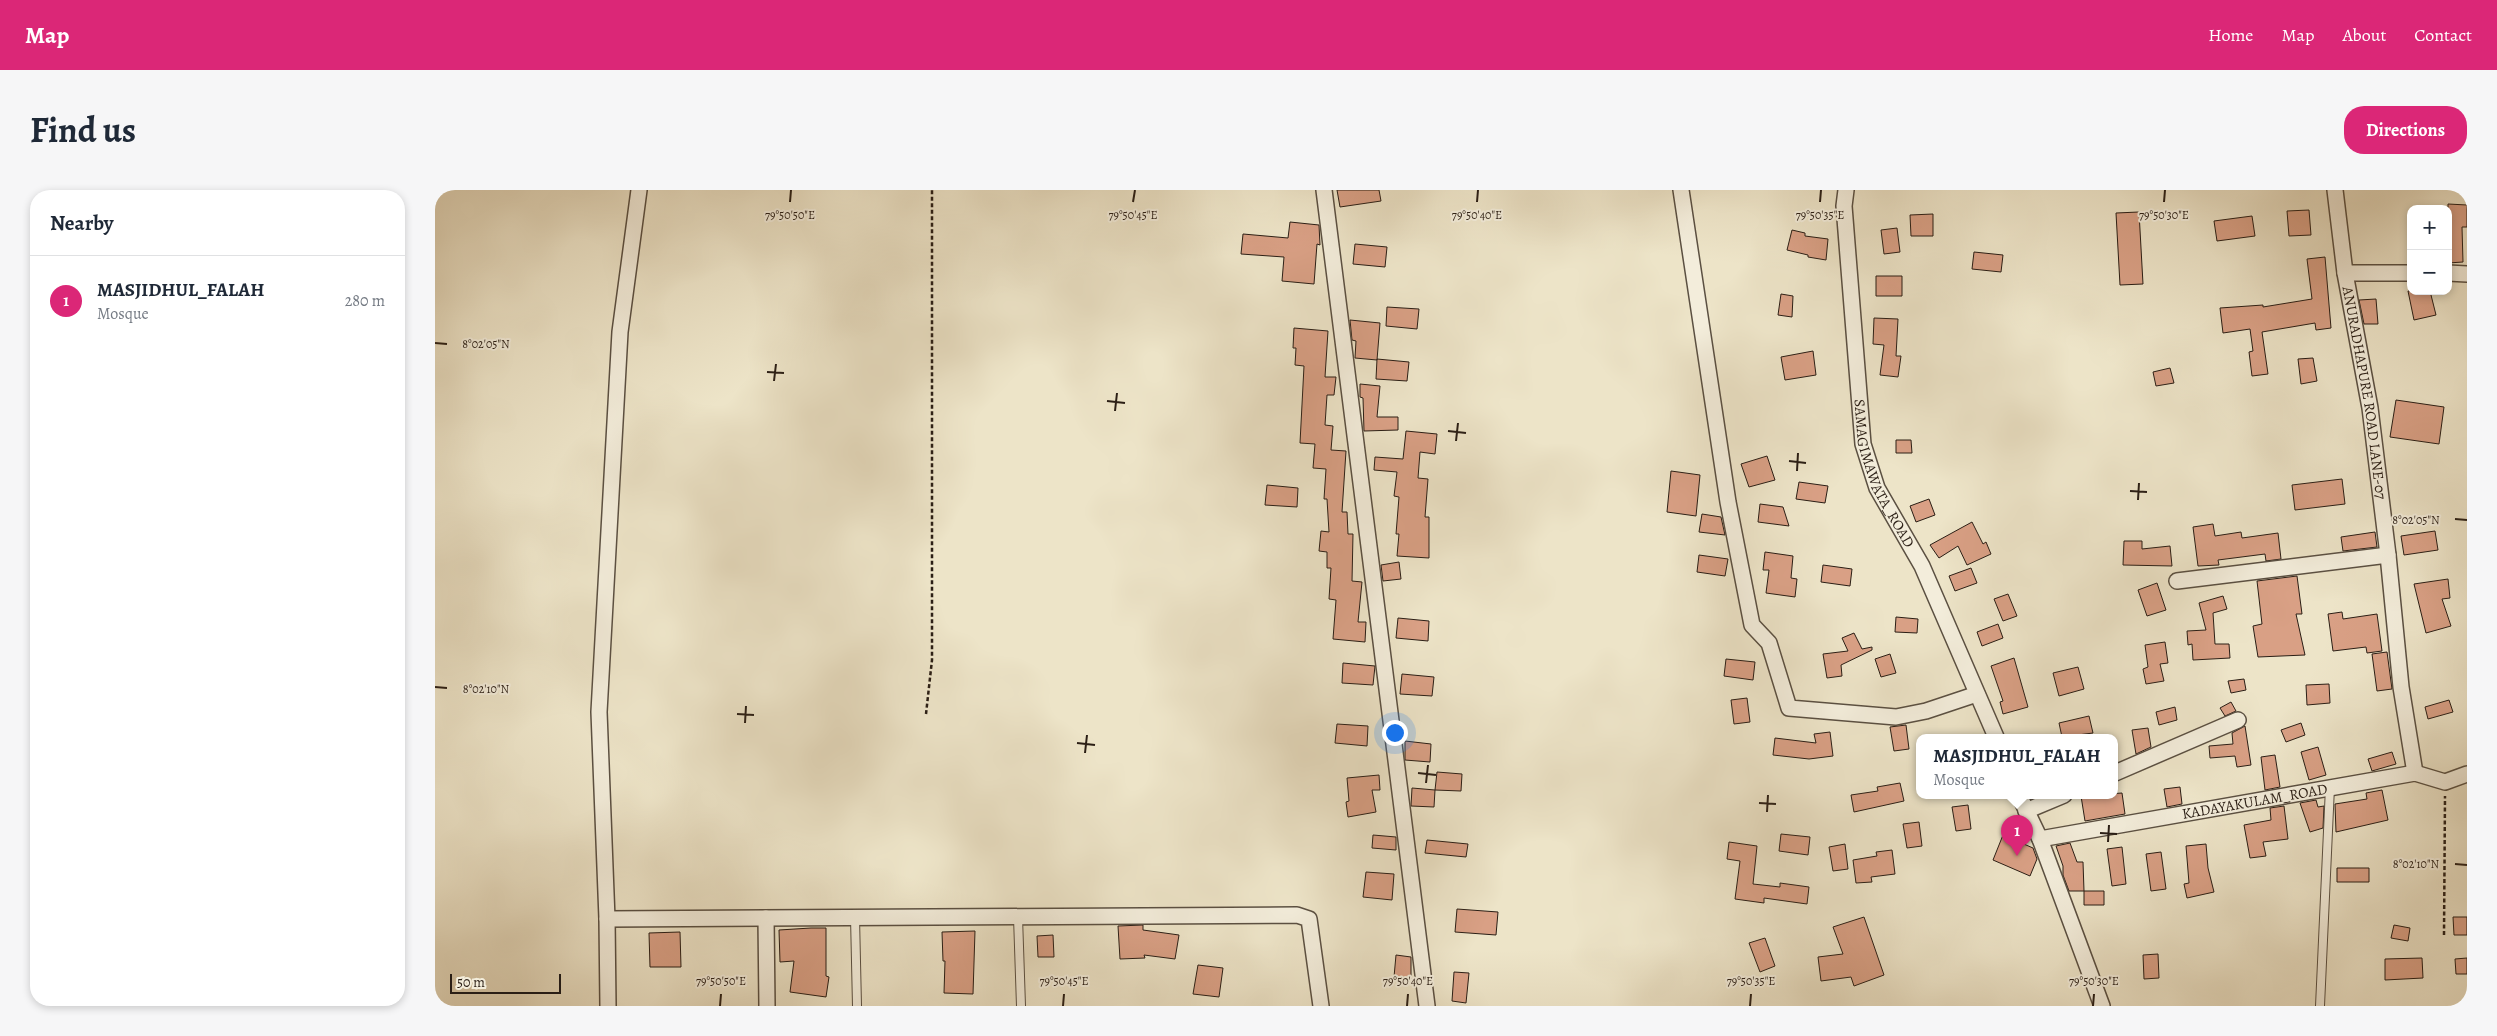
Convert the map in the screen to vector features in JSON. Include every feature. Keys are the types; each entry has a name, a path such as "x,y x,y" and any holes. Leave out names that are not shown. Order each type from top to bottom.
{"street":[{"path":"608,1006 607,920 599,712 620,332 639,190"},
{"path":"1324,190 1427,1006"},
{"path":"1681,190 1728,502 1752,625 1769,643 1789,708 1896,717 1925,711 1977,694"},
{"name":"SAMAGIMAWATA_ROAD","path":"1846,190 1844,206 1863,444 1877,488 1922,566 1995,734"},
{"name":"ANURADHAPURE ROAD LANE-07","path":"2335,190 2345,273 2370,408 2388,555 2401,687 2415,773"},
{"path":"2345,273 2407,273"},
{"path":"2452,274 2467,274"},
{"path":"2177,581 2388,555"},
{"path":"2118,772 2238,720"},
{"name":"KADAYAKULAM_ROAD","path":"2040,839 2415,773 2445,782"},
{"path":"2445,782 2467,774"},
{"path":"2021,799 2040,839 2102,1006"},
{"path":"2026,811 2054,799"},
{"path":"607,920 855,917 1018,918 1297,914 1309,919 1321,1006"},
{"path":"766,918 767,1006"}],"lane":[{"path":"2320,1006 2330,787"},
{"path":"855,917 857,1006"},
{"path":"1018,918 1021,1006"}],"path":[{"path":"926,714 932,660 932,190"},
{"path":"2444,934 2445,782"}],"building":[{"path":"1337,190 1379,190 1381,201 1340,207"},
{"path":"2448,204 2467,205 2467,227 2462,227 2463,262 2452,263 2452,205"},
{"path":"2309,210 2311,235 2289,236 2287,211"},
{"path":"2139,212 2143,284 2120,285 2116,213"},
{"path":"1933,214 1933,236 1911,236 1910,215"},
{"path":"2252,216 2255,236 2217,241 2214,221"},
{"path":"1290,222 1319,225 1320,245 1317,244 1314,284 1282,281 1284,257 1241,254 1243,234 1288,238"},
{"path":"1897,228 1900,252 1884,254 1881,230"},
{"path":"1792,230 1805,233 1805,236 1828,239 1826,260 1808,257 1808,255 1787,250"},
{"path":"1355,244 1387,247 1385,267 1353,264"},
{"path":"1974,252 2003,255 2001,272 1972,269"},
{"path":"2325,257 2331,328 2316,330 2315,323 2262,332 2268,374 2252,376 2249,352 2253,351 2250,329 2223,333 2220,308 2263,305 2263,307 2312,299 2307,259"},
{"path":"1876,276 1902,276 1902,296 1876,296"},
{"path":"1781,294 1793,296 1792,317 1778,315"},
{"path":"2409,295 2431,295 2436,315 2414,320"},
{"path":"2376,299 2378,324 2364,324 2359,300"},
{"path":"1387,307 1419,309 1417,329 1386,326"},
{"path":"1874,318 1898,319 1896,356 1901,356 1898,377 1880,375 1884,345 1873,344"},
{"path":"1350,320 1380,323 1377,360 1355,358 1356,341 1352,340"},
{"path":"1294,328 1328,331 1325,377 1336,377 1334,395 1327,395 1325,425 1333,426 1331,450 1346,451 1342,512 1347,512 1348,534 1353,534 1352,581 1362,582 1358,622 1366,622 1365,642 1333,639 1336,600 1329,599 1331,568 1327,568 1327,552 1319,551 1321,531 1329,532 1327,499 1324,499 1326,469 1313,468 1315,444 1300,443 1304,366 1295,365 1296,348 1293,348"},
{"path":"1813,351 1816,375 1785,380 1781,357"},
{"path":"2313,358 2317,381 2301,384 2298,359"},
{"path":"1377,359 1409,362 1407,381 1376,379"},
{"path":"2170,368 2174,383 2156,386 2153,372"},
{"path":"1360,384 1380,386 1377,417 1398,417 1398,430 1364,431 1363,398 1360,397"},
{"path":"2396,400 2444,407 2439,444 2390,437"},
{"path":"1406,431 1437,434 1435,454 1420,452 1418,478 1428,479 1425,517 1429,517 1429,558 1397,556 1399,534 1396,534 1399,497 1394,496 1397,472 1374,470 1375,457 1403,459"},
{"path":"1896,440 1911,440 1912,453 1896,453"},
{"path":"1767,456 1775,480 1749,487 1741,464"},
{"path":"1671,471 1700,475 1696,516 1667,512"},
{"path":"2342,479 2345,504 2295,510 2292,485"},
{"path":"1799,482 1828,486 1825,503 1796,499"},
{"path":"1267,485 1298,488 1297,507 1265,505"},
{"path":"1929,499 1935,515 1916,522 1910,506"},
{"path":"1760,504 1783,507 1789,526 1758,522"},
{"path":"1702,514 1721,517 1725,535 1699,532"},
{"path":"1972,522 1983,544 1986,542 1991,554 1967,565 1958,546 1939,558 1930,545"},
{"path":"2213,524 2215,536 2241,532 2242,538 2278,533 2281,559 2266,561 2265,554 2218,560 2219,565 2198,566 2193,527"},
{"path":"2435,531 2438,550 2404,555 2401,536"},
{"path":"2375,532 2377,547 2343,551 2341,537"},
{"path":"2124,541 2142,541 2142,549 2170,546 2172,566 2123,565"},
{"path":"1765,552 1793,556 1791,578 1797,579 1795,597 1766,593 1769,570 1763,570"},
{"path":"1699,555 1728,559 1725,576 1697,572"},
{"path":"1399,562 1401,579 1383,581 1381,565"},
{"path":"1823,565 1852,569 1850,586 1821,582"},
{"path":"1971,568 1977,583 1955,591 1949,576"},
{"path":"2297,576 2302,614 2296,614 2305,655 2258,657 2253,626 2262,624 2257,581"},
{"path":"2448,579 2450,598 2442,599 2451,626 2426,633 2414,584"},
{"path":"2157,583 2166,610 2147,616 2138,590"},
{"path":"2008,594 2017,616 2003,621 1994,599"},
{"path":"2223,596 2227,609 2213,613 2215,644 2229,644 2230,658 2193,660 2192,644 2188,645 2187,631 2206,630 2199,603"},
{"path":"2342,612 2343,619 2377,614 2382,651 2367,653 2366,647 2333,651 2328,614"},
{"path":"1896,617 1918,619 1917,633 1895,632"},
{"path":"1398,618 1429,621 1428,641 1396,638"},
{"path":"1998,624 2003,638 1982,646 1977,632"},
{"path":"1854,633 1862,649 1872,647 1872,650 1841,665 1842,676 1827,678 1823,654 1848,651 1842,638"},
{"path":"2165,642 2168,663 2160,664 2164,681 2146,684 2143,669 2148,667 2145,645"},
{"path":"2387,652 2392,689 2377,691 2372,654"},
{"path":"1890,654 1896,673 1881,677 1875,659"},
{"path":"2014,658 2028,707 2003,714 2000,702 2003,701 1991,666"},
{"path":"1726,659 1755,662 1753,680 1724,676"},
{"path":"1343,663 1375,666 1373,685 1342,683"},
{"path":"2078,667 2084,689 2059,696 2053,673"},
{"path":"1402,674 1434,677 1432,696 1400,694"},
{"path":"2244,679 2246,690 2231,693 2228,681"},
{"path":"2329,684 2330,703 2307,705 2306,685"},
{"path":"1747,698 1750,722 1734,724 1731,700"},
{"path":"2449,700 2453,712 2428,719 2425,707"},
{"path":"2231,702 2236,711 2225,716 2220,708"},
{"path":"2175,707 2177,720 2159,725 2156,712"},
{"path":"2089,716 2093,733 2061,734 2059,723"},
{"path":"2301,723 2305,735 2286,742 2281,730"},
{"path":"1337,724 1368,726 1367,746 1335,743"},
{"path":"1906,725 1909,749 1894,751 1890,727"},
{"path":"2245,726 2251,765 2237,767 2235,756 2210,758 2209,746 2233,744 2232,733"},
{"path":"2148,728 2151,747 2136,754 2132,730"},
{"path":"1830,732 1833,756 1809,759 1773,755 1775,738 1816,743 1814,734"},
{"path":"1405,741 1431,744 1430,762 1405,760"},
{"path":"2318,747 2326,775 2309,780 2301,752"},
{"path":"2392,752 2396,764 2372,771 2368,759"},
{"path":"2275,755 2280,787 2265,790 2261,757"},
{"path":"1437,772 1462,774 1461,791 1435,790"},
{"path":"1379,775 1380,790 1372,790 1376,812 1348,817 1346,802 1349,801 1347,778"},
{"path":"1900,783 1904,801 1854,812 1851,795 1878,791 1877,787"},
{"path":"2180,787 2182,804 2167,807 2164,789"},
{"path":"1412,788 1435,790 1434,807 1411,806"},
{"path":"2382,790 2388,820 2336,832 2335,804 2367,799 2366,793"},
{"path":"2118,793 2122,793 2125,814 2085,821 2081,799 2118,799"},
{"path":"2316,800 2318,807 2324,806 2323,828 2310,832 2300,803"},
{"path":"1968,805 1971,829 1956,831 1952,807"},
{"path":"2284,806 2288,839 2263,842 2266,856 2250,858 2244,825 2271,820 2270,808"},
{"path":"1919,822 1922,846 1907,848 1903,824"},
{"path":"1781,834 1810,837 1808,855 1779,851"},
{"path":"1373,835 1396,837 1396,850 1372,848"},
{"path":"2003,835 2033,848 2037,859 2030,876 1993,860"},
{"path":"1427,840 1468,844 1466,857 1425,853"},
{"path":"1729,842 1757,846 1753,884 1780,887 1780,883 1809,887 1807,904 1764,898 1764,903 1735,899 1740,861 1727,859"},
{"path":"2070,843 2077,862 2083,862 2084,891 2069,891 2063,875 2063,866 2056,846"},
{"path":"1845,844 1848,869 1833,871 1829,847"},
{"path":"2206,844 2208,868 2214,892 2187,898 2184,884 2189,883 2186,846"},
{"path":"2122,847 2126,884 2112,886 2107,849"},
{"path":"1892,850 1895,874 1871,877 1872,882 1856,883 1853,860 1877,856 1876,852"},
{"path":"2161,852 2166,889 2151,891 2146,854"},
{"path":"2337,868 2369,868 2369,882 2337,882"},
{"path":"1366,872 1394,874 1392,900 1363,897"},
{"path":"2084,891 2104,891 2104,905 2084,905"},
{"path":"1457,909 1498,912 1496,935 1455,932"},
{"path":"1864,917 1884,975 1854,986 1851,977 1821,981 1818,957 1843,954 1833,927"},
{"path":"2453,917 2467,917 2467,935 2454,935"},
{"path":"1143,925 1143,930 1179,935 1175,959 1144,955 1145,958 1120,959 1118,926"},
{"path":"2394,925 2410,928 2408,941 2391,938"},
{"path":"826,928 826,976 829,977 826,997 790,992 794,961 780,962 779,930"},
{"path":"975,931 973,994 944,993 945,961 943,961 942,932"},
{"path":"680,932 681,967 650,967 649,933"},
{"path":"1053,935 1054,957 1038,957 1037,936"},
{"path":"1765,938 1775,966 1760,972 1749,943"},
{"path":"2158,954 2159,978 2144,979 2143,955"},
{"path":"1396,955 1411,957 1411,979 1394,977"},
{"path":"2422,958 2423,978 2385,980 2385,959"},
{"path":"2467,958 2467,974 2456,974 2455,959"},
{"path":"1198,965 1223,968 1219,997 1193,994"},
{"path":"1454,972 1469,973 1466,1003 1452,1001"}],"place":[{"name":"MASJIDHUL_FALAH","path":"2017,856"}]}
